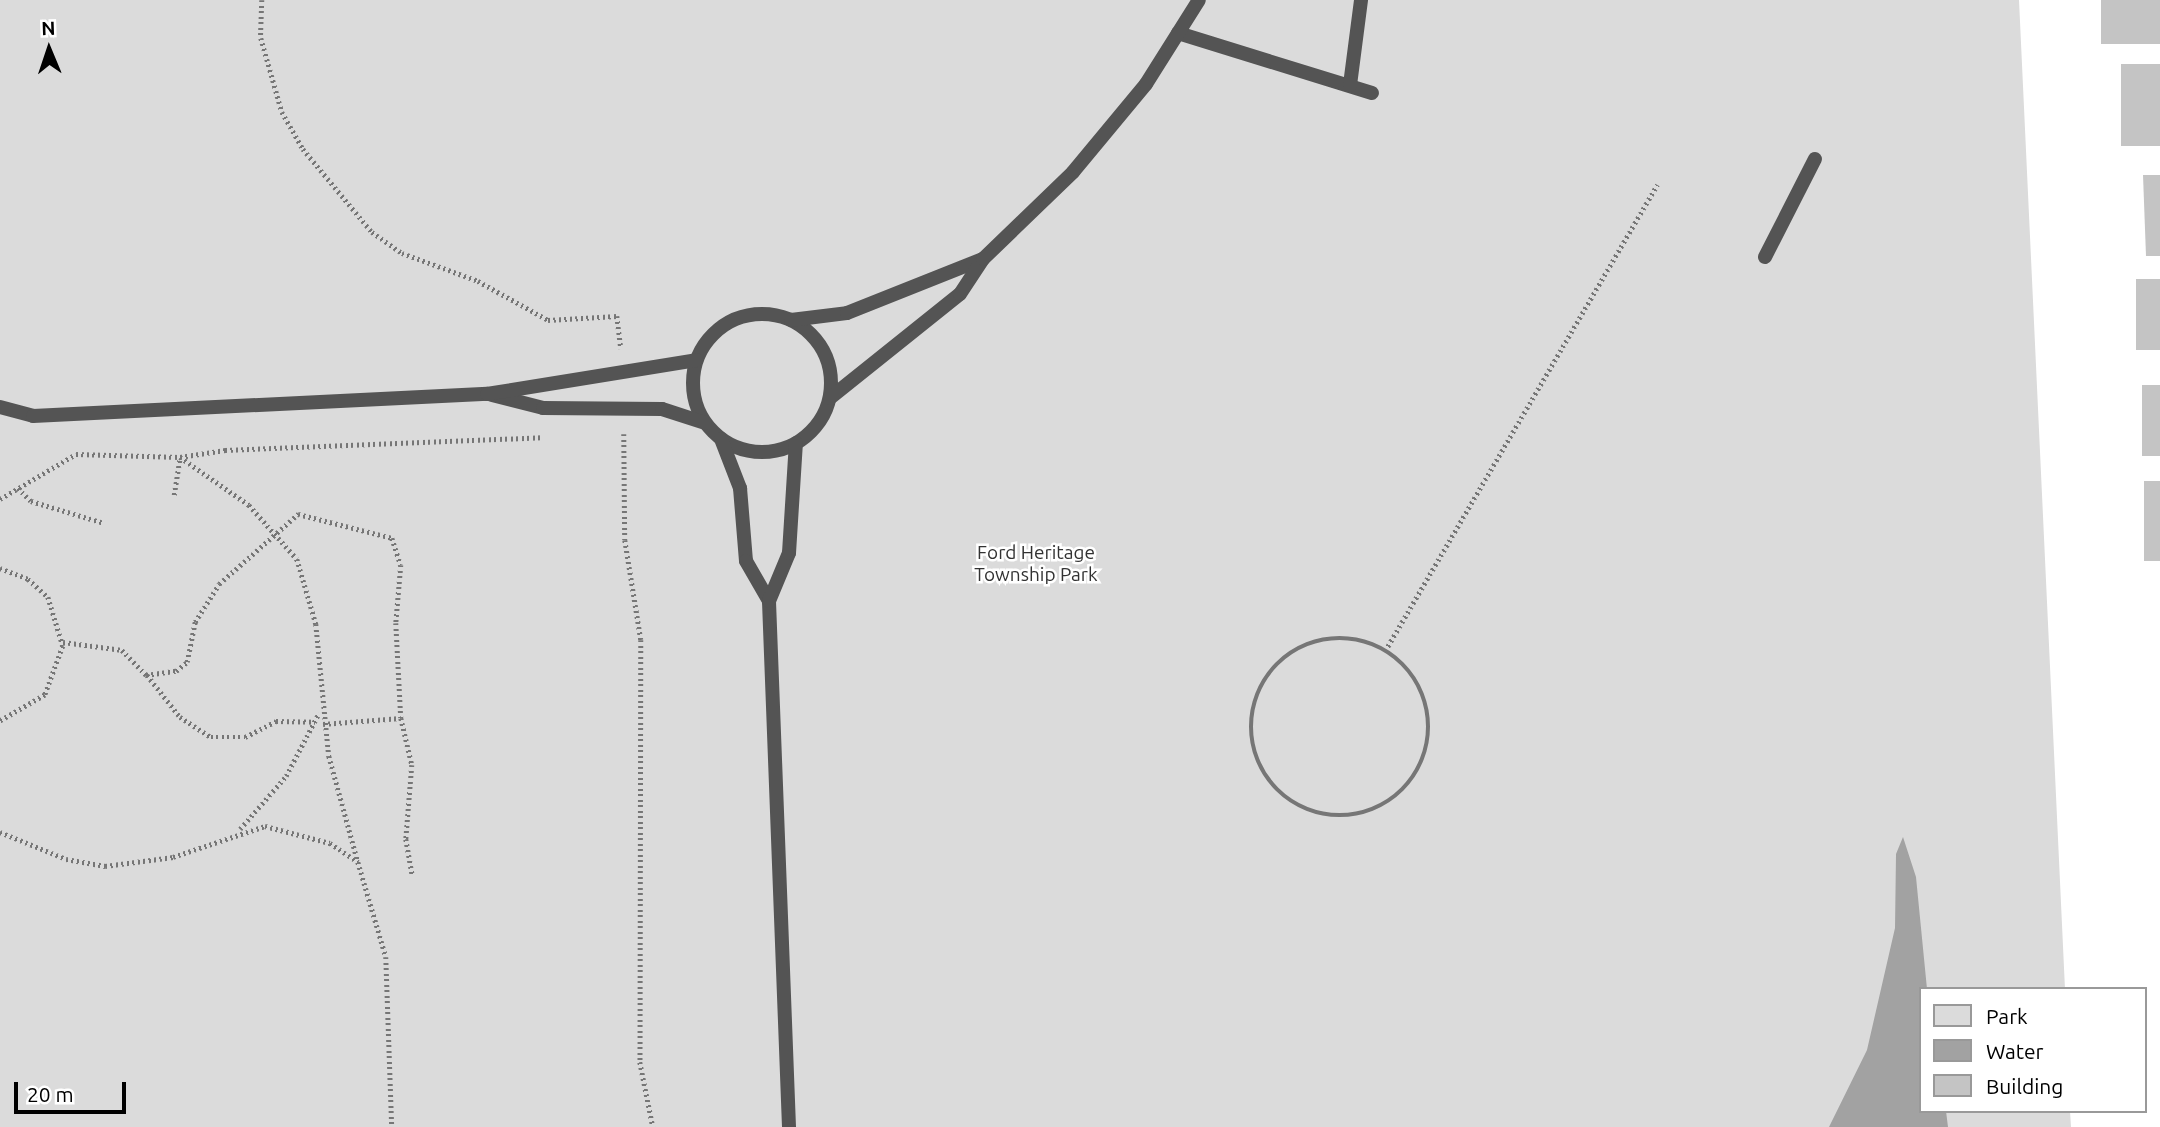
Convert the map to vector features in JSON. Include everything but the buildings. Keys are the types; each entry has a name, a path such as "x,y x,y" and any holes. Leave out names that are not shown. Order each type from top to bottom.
{"lane":[{"path":"487,394 543,408 662,409 705,424 721,439 762,453 796,443 821,419 830,398 960,294 983,258 1073,172 1146,84 1199,0"},
{"path":"1350,85 1362,0"},
{"path":"1178,33 1373,93"},
{"path":"1765,257 1815,159"},
{"path":"705,424 692,381 696,360 724,325 745,316 791,320 847,313 983,258"},
{"path":"791,320 824,352 830,398"},
{"path":"0,407 33,416 487,394 696,360"},
{"path":"721,439 740,488 746,561 769,601"},
{"path":"789,1127 769,601 789,553 796,443"}],"path":[{"path":"262,0 261,38 282,111 303,149 372,232 402,253 478,281 548,320 617,316 623,373"},
{"path":"1385,651 1657,185"},
{"path":"624,409 625,540 641,640 640,1062 653,1127"},
{"path":"611,434 624,434"},
{"path":"0,499 76,454 180,457 225,450 558,436"},
{"path":"174,495 180,457"},
{"path":"180,457 249,505 297,559 309,590 322,668 320,711 358,862 386,957 392,1127"},
{"path":"18,488 31,501 104,523"},
{"path":"146,675 176,671 187,663 206,602 275,533 298,514 392,538 401,565 396,606 401,718 412,765 406,839 412,874"},
{"path":"0,568 28,579 48,597 63,642 58,672 45,695 0,721"},
{"path":"1350,638 1385,651 1419,683 1429,712 1429,744 1418,773 1398,796 1371,812 1340,817 1310,812 1283,796 1252,747 1258,691 1273,668 1295,649 1322,640 1350,638"},
{"path":"63,642 122,650 180,717 211,737 245,737 276,721 315,722"},
{"path":"240,830 286,776 320,711"},
{"path":"323,724 401,718"},
{"path":"0,832 66,859 104,866 173,857 240,830 296,833 330,843 358,862"}],"green space":[{"name":"Ford Heritage Township Park","path":"0,0 2019,0 2065,987 1918,987 1918,1113 2070,1113 2071,1127 0,1127"}],"water":[{"path":"1903,837 1916,877 1927,987 1918,987 1918,1113 1946,1113 1948,1127 1829,1127 1867,1050 1895,928 1896,854"}]}
